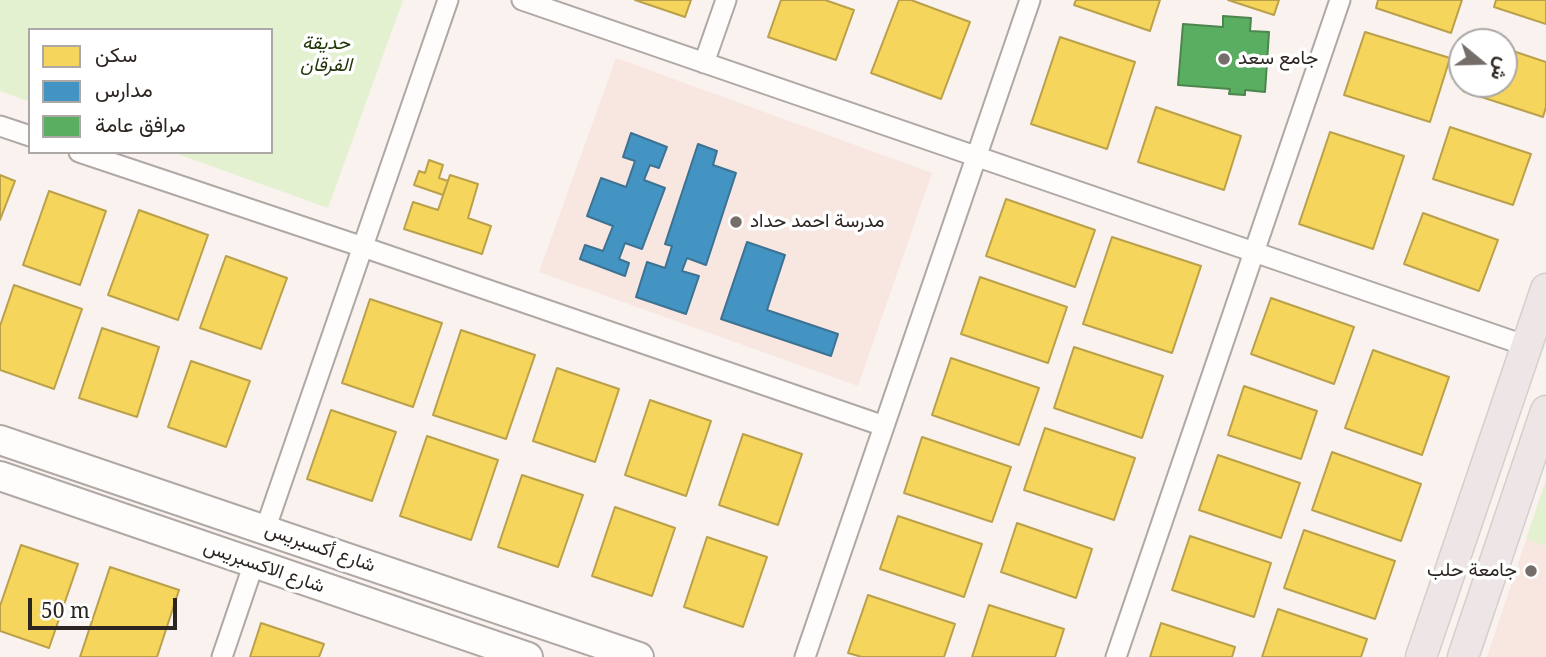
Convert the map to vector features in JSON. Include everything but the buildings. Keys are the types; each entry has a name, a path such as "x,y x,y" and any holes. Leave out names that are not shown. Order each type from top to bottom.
{"main road":[{"path":"1421,657 1546,289"},
{"path":"1463,657 1546,411"}],"street":[{"path":"265,530 448,0"},
{"path":"522,0 1527,346"},
{"path":"704,63 726,0"},
{"path":"805,657 1030,0"},
{"path":"1116,657 1340,0"},
{"path":"0,126 28,135"},
{"path":"85,154 884,426"},
{"name":"شارع أكسبريس","path":"0,440 639,657"},
{"name":"شارع الاكسبريس","path":"0,476 528,657"},
{"path":"222,657 254,563"}],"shaded area":[{"name":"مدرسة احمد حداد","path":"616,58 932,173 858,386 539,272"},
{"name":"جامعة حلب","path":"1546,479 1546,657 1487,657 1505,603"}],"green space":[{"name":"حديقة الفرقان","path":"0,0 403,0 328,208 178,154 273,154 273,28 28,28 28,101 0,91"},
{"path":"1546,481 1546,546 1526,539"}],"place":[{"name":"جامع سعد","path":"1224,59"},
{"name":"مدرسة احمد حداد","path":"736,222"},
{"name":"جامعة حلب","path":"1531,571"}]}
